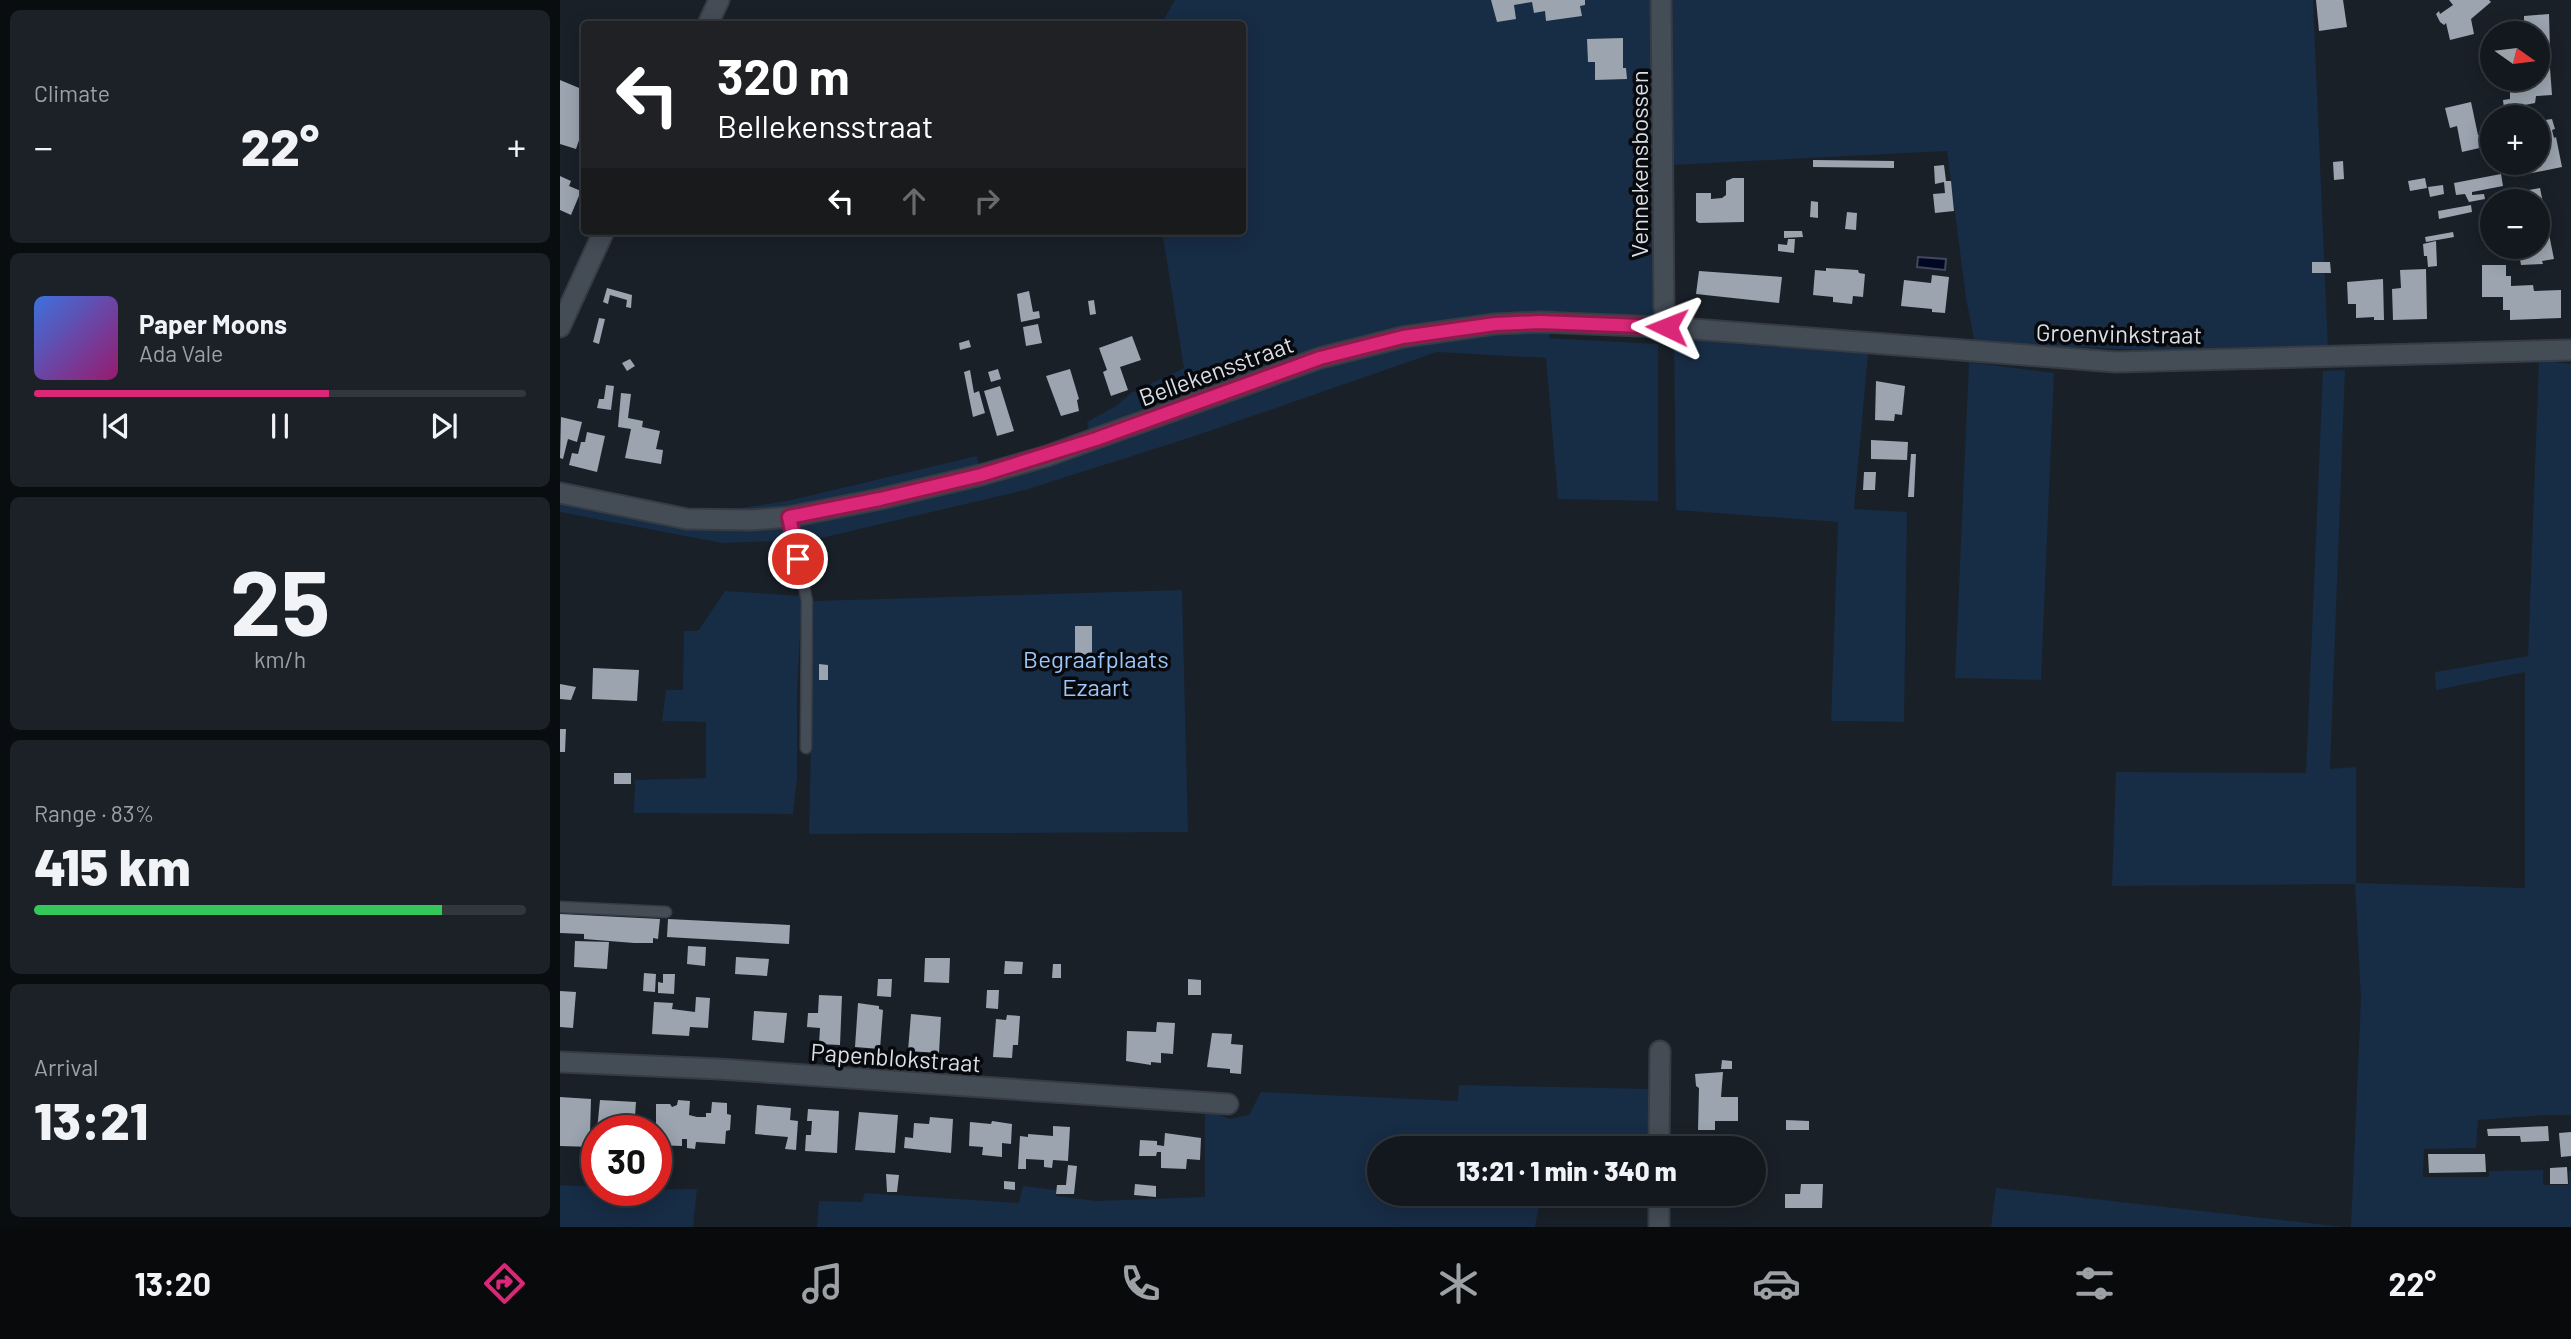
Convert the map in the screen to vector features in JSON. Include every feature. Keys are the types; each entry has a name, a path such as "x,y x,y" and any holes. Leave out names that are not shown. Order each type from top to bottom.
{"street":[{"path":"709,21 719,0"},
{"name":"Vennekensbossen","path":"1661,0 1664,306 1667,327"},
{"path":"560,327 602,235"},
{"name":"Bellekensstraat","path":"560,493 687,519 752,520 789,517 880,499 1034,460 1320,358 1403,337 1495,324 1540,322 1667,327"},
{"name":"Groenvinkstraat","path":"1667,327 2116,362 2571,350"},
{"path":"1659,1136 1660,1051"},
{"name":"Papenblokstraat","path":"560,1062 719,1069 1228,1104"},
{"path":"1659,1206 1659,1227"}],"lane":[{"path":"789,517 807,601 806,748"},
{"path":"560,907 666,912"}],"green space":[{"path":"1175,0 2313,0 2328,348 2152,350 1975,344 1966,298 1947,151 1652,166 1656,315 1552,311 1549,338 1658,344 1658,501 1558,499 1546,358 1437,352 1195,436 1025,490 813,540 722,543 560,512 560,501 727,527 728,510 787,501 977,456 979,466 1089,431 1087,422 1116,406 1131,393 1184,368 1163,235 1246,235 1246,21 1163,21"},
{"path":"1674,339 1868,354 1854,509 1907,512 1904,722 1831,721 1838,522 1676,510"},
{"path":"2539,360 2571,364 2571,1115 2478,1120 2476,1148 2424,1149 2423,1177 2489,1177 2489,1171 2543,1170 2543,1185 2569,1185 2571,1171 2571,1227 2351,1227 2361,999 2355,884 2112,886 2116,772 2306,773 2323,371 2345,370 2330,769 2356,767 2356,883 2525,888 2525,672 2436,690 2435,672 2528,656"},
{"path":"1969,362 2054,373 2041,680 1955,678"},
{"name":"Begraafplaats Ezaart","path":"1182,590 1188,832 809,834 814,601"},
{"path":"725,591 802,596 797,694 797,778 793,814 634,813 635,780 706,778 706,722 662,721 666,690 683,690 684,631 698,631"},
{"path":"1459,1085 1652,1089 1652,1136 1367,1136 1367,1206 1539,1206 1535,1227 817,1227 819,1201 862,1202 865,1193 1019,1203 1023,1186 1056,1190 1056,1196 1096,1201 1205,1197 1205,1110 1230,1119 1249,1115 1261,1092 1458,1101"},
{"path":"560,1185 581,1186 581,1206 672,1206 672,1189 697,1189 693,1227 560,1227"},
{"path":"1996,1188 2344,1227 1991,1227"}],"shaded area":[{"path":"1918,257 1946,259 1945,270 1917,267"}],"building":[{"path":"1491,0 1585,0 1585,5 1580,6 1582,16 1546,21 1545,11 1534,13 1532,2 1514,5 1516,19 1497,22"},
{"path":"2316,0 2343,0 2347,27 2319,31"},
{"path":"2449,0 2491,2 2471,19 2474,34 2450,40 2446,23 2444,25 2440,22 2436,14 2453,5"},
{"path":"2549,14 2549,21 2524,21 2524,16"},
{"path":"1623,38 1623,68 1626,68 1627,79 1595,80 1595,62 1588,62 1587,39"},
{"path":"2550,68 2552,95 2536,96 2535,103 2504,105 2503,100 2510,99 2510,91 2550,91"},
{"path":"560,80 581,89 581,135 576,149 560,144"},
{"path":"2471,102 2480,135 2480,148 2462,152 2457,126 2450,128 2445,108"},
{"path":"2550,119 2555,129 2552,130 2562,167 2550,169"},
{"path":"1813,160 1894,161 1894,168 1813,167"},
{"path":"2343,161 2344,179 2334,180 2333,162"},
{"path":"1944,165 1946,181 1951,181 1954,211 1935,213 1933,194 1945,193 1944,182 1935,184 1934,166"},
{"path":"2501,175 2503,186 2472,192 2472,195 2480,194 2480,200 2469,202 2465,194 2456,195 2454,183"},
{"path":"560,176 571,181 569,186 581,191 571,215 560,210"},
{"path":"1744,178 1744,222 1696,221 1696,193 1711,193 1711,199 1722,198 1726,195 1726,181"},
{"path":"2425,178 2427,188 2410,191 2408,181"},
{"path":"2443,185 2444,194 2430,197 2428,187"},
{"path":"1811,201 1818,202 1818,218 1810,217"},
{"path":"2471,205 2472,212 2439,219 2438,211"},
{"path":"1847,212 1857,213 1856,230 1845,229"},
{"path":"1784,231 1802,231 1803,237 1784,238"},
{"path":"2453,232 2454,237 2426,242 2425,237"},
{"path":"1788,239 1795,239 1794,253 1778,251 1778,244 1787,245"},
{"path":"2550,239 2554,259 2542,261 2543,264 2521,265 2520,259 2550,259"},
{"path":"2436,241 2437,266 2428,267 2423,244"},
{"path":"2312,262 2330,262 2331,273 2312,273"},
{"path":"2482,265 2506,265 2506,276 2511,276 2511,286 2533,285 2534,291 2561,290 2561,318 2510,320 2510,310 2503,310 2503,297 2482,297"},
{"path":"1826,268 1858,270 1859,273 1865,274 1863,297 1853,296 1852,304 1833,302 1833,297 1813,295 1815,270 1826,271"},
{"path":"2426,269 2427,319 2393,320 2392,289 2401,288 2400,270"},
{"path":"1699,271 1782,277 1779,303 1696,294"},
{"path":"1932,275 1949,277 1945,313 1901,306 1904,280 1931,283"},
{"path":"2383,279 2384,320 2374,320 2374,317 2356,318 2356,304 2348,304 2347,282"},
{"path":"607,288 632,295 631,308 626,307 627,300 610,295 608,304 603,302"},
{"path":"1029,291 1033,312 1039,311 1040,318 1021,322 1017,294"},
{"path":"1094,300 1096,314 1090,315 1088,301"},
{"path":"599,318 605,319 599,344 593,342"},
{"path":"1038,324 1042,343 1026,346 1023,327"},
{"path":"1132,336 1141,360 1120,367 1128,390 1111,396 1103,372 1107,370 1099,348"},
{"path":"969,340 971,347 960,350 959,343"},
{"path":"630,359 635,366 627,371 622,363"},
{"path":"998,369 1001,379 991,382 988,372"},
{"path":"1070,369 1079,399 1079,411 1061,416 1046,376"},
{"path":"970,370 974,393 979,391 985,413 973,417 964,372"},
{"path":"1876,381 1905,386 1902,415 1895,414 1894,421 1875,420"},
{"path":"606,385 614,386 611,410 597,408 599,399 604,399"},
{"path":"1000,386 1014,431 997,436 984,391"},
{"path":"621,393 631,394 628,418 643,421 642,427 660,431 656,449 663,450 661,464 625,458 631,429 618,427"},
{"path":"561,417 582,422 577,442 568,439 563,459 560,458"},
{"path":"587,432 605,436 597,472 569,465 572,453 578,454"},
{"path":"1871,440 1908,442 1907,460 1871,459"},
{"path":"1911,454 1916,454 1914,497 1908,497"},
{"path":"1864,472 1876,472 1875,490 1863,490"},
{"path":"1075,626 1092,626 1092,655 1075,655"},
{"path":"819,664 828,665 828,680 819,680"},
{"path":"593,668 639,670 637,701 592,699"},
{"path":"560,684 576,687 571,700 560,699"},
{"path":"560,729 566,729 565,752 560,752"},
{"path":"614,773 631,773 631,784 614,784"},
{"path":"560,914 660,919 658,939 653,938 653,943 634,943 584,939 584,934 560,933"},
{"path":"668,919 790,925 789,944 667,937"},
{"path":"575,941 609,942 607,969 574,967"},
{"path":"688,946 706,947 705,966 687,964"},
{"path":"736,957 769,959 767,976 735,974"},
{"path":"925,958 950,958 949,983 924,982"},
{"path":"1005,961 1023,962 1022,974 1004,974"},
{"path":"1053,964 1061,964 1061,978 1052,978"},
{"path":"644,973 656,974 655,992 643,991"},
{"path":"663,974 675,974 674,994 658,993 658,982 663,983"},
{"path":"878,979 892,979 891,997 877,996"},
{"path":"1188,979 1201,980 1201,995 1188,995"},
{"path":"987,990 999,990 998,1009 986,1008"},
{"path":"560,991 576,992 573,1028 560,1027"},
{"path":"819,995 842,996 840,1045 819,1044 820,1028 807,1027 808,1013 818,1013"},
{"path":"696,997 710,998 708,1028 690,1027 689,1036 652,1034 654,1002 673,1003 672,1009 695,1012"},
{"path":"858,1003 879,1006 879,1009 883,1010 880,1049 855,1047"},
{"path":"754,1011 787,1013 784,1043 752,1040"},
{"path":"911,1014 941,1017 939,1053 908,1051"},
{"path":"1007,1015 1020,1016 1018,1045 1013,1045 1012,1058 993,1057 996,1019 1006,1020"},
{"path":"1157,1022 1175,1023 1173,1054 1161,1053 1161,1063 1151,1062 1151,1065 1126,1061 1127,1031 1156,1032"},
{"path":"1212,1033 1232,1034 1231,1044 1243,1045 1241,1074 1230,1073 1230,1069 1207,1067"},
{"path":"1722,1060 1732,1061 1732,1069 1721,1069"},
{"path":"1723,1072 1721,1097 1738,1097 1738,1121 1715,1121 1715,1130 1698,1130 1699,1088 1696,1086 1695,1074"},
{"path":"560,1097 591,1099 591,1115 581,1115 581,1147 560,1146"},
{"path":"600,1100 636,1102 635,1115 598,1115"},
{"path":"678,1100 690,1101 689,1115 706,1117 706,1113 711,1113 712,1102 727,1103 727,1114 731,1115 725,1144 696,1142 695,1149 687,1148 687,1139 682,1139 682,1146 672,1146 672,1115 656,1115 656,1104 670,1104 672,1107 677,1105"},
{"path":"757,1105 791,1108 790,1120 798,1121 796,1150 785,1149 788,1137 755,1134"},
{"path":"808,1109 839,1111 837,1153 805,1151 806,1135 811,1135 812,1121 807,1121"},
{"path":"859,1112 898,1115 895,1153 855,1150"},
{"path":"930,1117 953,1119 951,1153 904,1148 905,1137 913,1138 914,1123 929,1124"},
{"path":"1786,1120 1809,1121 1809,1130 1786,1130"},
{"path":"992,1121 1012,1124 1011,1144 1002,1143 1002,1157 982,1155 983,1147 969,1146 970,1122 991,1124"},
{"path":"1053,1126 1070,1127 1068,1161 1053,1160 1052,1168 1044,1167 1044,1160 1026,1159 1026,1169 1018,1169 1020,1136 1053,1136"},
{"path":"2548,1126 2549,1141 2521,1142 2520,1136 2488,1136 2487,1129"},
{"path":"2571,1132 2571,1156 2561,1157 2559,1133"},
{"path":"1165,1133 1201,1138 1200,1160 1187,1159 1186,1169 1161,1168 1161,1152 1157,1152 1156,1156 1139,1156 1140,1140 1157,1141 1157,1145 1164,1146"},
{"path":"2428,1154 2485,1154 2486,1172 2429,1173"},
{"path":"1068,1165 1077,1166 1074,1194 1056,1194 1057,1185 1066,1185"},
{"path":"2567,1167 2568,1184 2550,1184 2550,1168"},
{"path":"886,1174 899,1175 897,1192 887,1192"},
{"path":"1004,1181 1015,1182 1015,1190 1004,1189"},
{"path":"1135,1184 1156,1186 1156,1197 1134,1195"},
{"path":"1801,1184 1823,1184 1822,1208 1785,1208 1785,1194 1800,1194"}],"route":[{"path":"798,559 789,517 880,499 1047,456 1320,358 1403,337 1495,324 1540,322 1667,327"}]}
